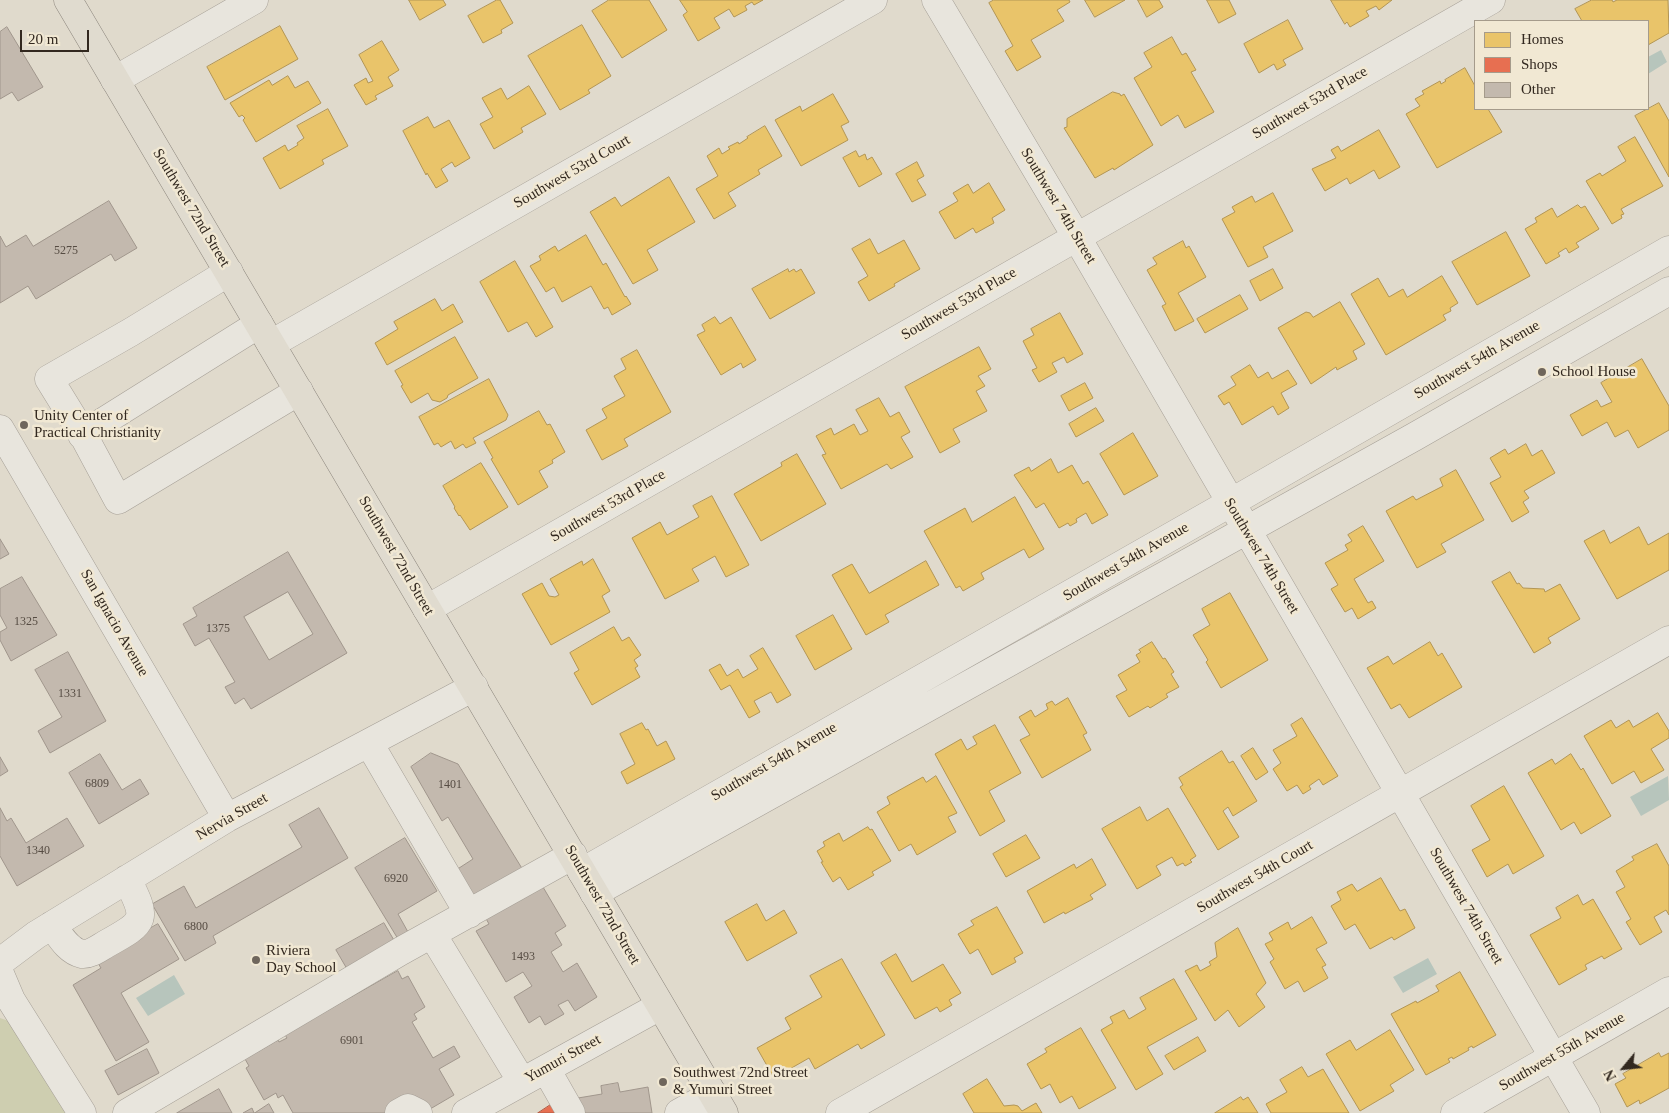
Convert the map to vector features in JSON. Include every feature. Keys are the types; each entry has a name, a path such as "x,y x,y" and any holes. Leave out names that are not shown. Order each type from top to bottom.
{"main road":[{"name":"Southwest 72nd Street","path":"68,0 718,1104"}],"street":[{"path":"115,80 254,0"},
{"name":"Southwest 53rd Court","path":"82,435 873,0"},
{"name":"Southwest 74th Street","path":"936,0 1076,236 1586,1113"},
{"name":"Southwest 53rd Place","path":"427,609 1491,0"},
{"name":"Southwest 54th Avenue","path":"583,873 1669,250"},
{"path":"229,272 49,379 118,500 299,391"},
{"name":"Southwest 54th Avenue","path":"583,873 1246,530 1414,437 1669,291"},
{"name":"San Ignacio Avenue","path":"0,429 227,818"},
{"name":"Southwest 54th Court","path":"840,1113 1669,640"},
{"name":"Nervia Street","path":"0,962 15,949 52,925 227,818 474,688"},
{"path":"369,743 469,914"},
{"path":"127,1113 469,914 583,873"},
{"path":"52,925 69,947 83,954 91,953 129,932 136,926 140,916 140,906 127,879"},
{"path":"432,934 522,1082"},
{"path":"0,974 12,1000 82,1113"},
{"name":"Southwest 55th Avenue","path":"1456,1113 1669,990"},
{"name":"Yumuri Street","path":"466,1113 660,1006"},
{"path":"546,1069 571,1113"},
{"path":"679,1113 718,1104"},
{"path":"399,1113 408,1108 418,1113"}],"green space":[{"path":"0,1018 9,1021 68,1113 0,1113"}],"shaded area":[{"path":"1661,50 1667,62 1649,73 1649,56"},
{"path":"1668,776 1669,800 1641,816 1630,797"},
{"path":"1428,958 1437,974 1403,993 1393,977"},
{"path":"174,975 185,994 148,1016 136,998"}],"building: Homes":[{"path":"409,0 443,0 446,5 420,20"},
{"path":"500,0 513,23 501,30 502,33 483,43 468,16"},
{"path":"609,0 649,0 667,30 622,58 592,11"},
{"path":"680,0 763,0 754,5 752,2 745,6 747,10 734,17 729,9 714,18 720,28 698,41 683,15 687,12"},
{"path":"994,0 1069,0 1070,2 1057,10 1064,21 1031,40 1041,57 1017,71 1005,51 1013,46 989,3"},
{"path":"1085,0 1125,0 1095,17"},
{"path":"1138,0 1159,0 1163,7 1147,17"},
{"path":"1207,0 1229,0 1236,14 1219,23"},
{"path":"1331,0 1392,0 1379,10 1376,6 1366,11 1369,16 1350,27 1347,22 1345,24"},
{"path":"1592,0 1612,0 1613,2 1617,0 1668,0 1669,33 1649,44 1649,20 1581,20 1575,9"},
{"path":"1288,20 1303,49 1283,60 1286,65 1277,70 1274,64 1259,73 1244,44"},
{"path":"582,25 611,76 588,90 590,93 560,110 528,56"},
{"path":"280,26 298,59 225,100 207,67"},
{"path":"1172,37 1182,55 1186,53 1196,70 1191,72 1214,112 1185,128 1178,115 1161,126 1134,78 1152,67 1144,53"},
{"path":"382,41 399,70 388,77 393,86 375,96 377,99 366,105 354,85 366,78 368,83 373,81 359,55"},
{"path":"1465,68 1474,84 1474,110 1489,110 1502,132 1437,168 1406,114 1420,106 1415,99 1424,94 1422,91 1440,81 1441,84"},
{"path":"288,76 295,88 308,81 321,103 256,142 243,120 245,118 242,115 239,117 230,103 269,80 272,85"},
{"path":"529,86 546,114 521,128 523,132 494,149 480,124 493,117 482,98 501,88 507,99"},
{"path":"1113,92 1121,96 1124,94 1153,145 1114,170 1113,168 1095,178 1064,128 1067,127 1067,119"},
{"path":"833,94 849,122 841,126 848,140 801,166 775,120 800,106 802,111"},
{"path":"1659,103 1669,121 1669,177 1635,116"},
{"path":"328,109 348,146 322,160 324,164 280,189 263,158 285,145 288,151 298,145 297,143 304,138 297,126"},
{"path":"428,117 434,128 449,120 470,158 455,167 452,162 441,169 448,181 436,188 427,173 426,175 403,131"},
{"path":"765,126 782,156 758,170 760,174 728,193 736,206 714,219 696,189 718,176 707,156 719,148 722,154 730,149 728,147 738,142 739,144"},
{"path":"1379,130 1400,167 1379,179 1374,170 1350,184 1347,178 1325,191 1312,169 1336,158 1331,150 1338,146 1341,151"},
{"path":"1635,137 1663,186 1621,209 1624,214 1621,215 1622,218 1612,224 1586,181 1600,173 1602,176 1626,161 1618,147"},
{"path":"856,151 859,157 865,154 867,160 872,157 882,174 859,187 843,158"},
{"path":"917,162 924,176 917,180 926,195 912,202 896,174"},
{"path":"669,177 695,222 647,250 658,270 633,284 590,212 615,197 621,206"},
{"path":"989,183 1005,210 992,218 994,223 976,233 973,228 955,239 939,212 958,201 953,193 968,184 973,193"},
{"path":"1273,193 1293,231 1263,247 1268,257 1248,267 1222,219 1235,212 1232,207 1252,196 1255,202"},
{"path":"1578,205 1581,208 1585,206 1599,229 1576,243 1579,247 1569,253 1566,248 1558,253 1560,256 1546,264 1525,229 1537,222 1535,218 1552,208 1557,217"},
{"path":"1506,232 1530,276 1477,305 1452,262"},
{"path":"586,235 603,265 606,263 631,304 612,315 608,307 604,309 591,286 562,302 554,287 546,292 530,266 541,260 539,256 555,246 558,251"},
{"path":"870,239 878,254 904,240 920,269 869,301 858,282 868,276 852,249"},
{"path":"1183,241 1186,248 1189,246 1206,277 1178,293 1194,321 1175,331 1162,306 1166,304 1147,270 1157,264 1153,258"},
{"path":"515,261 553,327 536,337 527,322 508,332 480,282"},
{"path":"788,269 789,272 794,269 796,272 801,269 815,293 770,319 752,289"},
{"path":"1273,269 1283,288 1260,301 1250,281"},
{"path":"1442,276 1458,303 1450,308 1451,311 1443,315 1446,320 1386,355 1351,294 1378,278 1389,297 1403,289 1407,297"},
{"path":"1240,295 1248,309 1205,333 1197,319"},
{"path":"435,299 442,311 453,304 463,322 387,365 375,343 398,329 394,322"},
{"path":"1340,302 1365,344 1353,351 1357,359 1337,370 1336,367 1311,384 1278,328 1306,312 1310,313 1313,317"},
{"path":"1060,313 1083,354 1067,363 1064,357 1052,363 1057,372 1039,382 1032,370 1037,368 1023,341 1034,335 1031,329"},
{"path":"715,317 720,324 731,317 756,360 743,368 741,363 721,375 697,335 705,331 702,325"},
{"path":"455,337 478,378 448,395 447,398 440,402 432,400 428,393 411,403 395,371"},
{"path":"979,347 991,369 978,376 985,386 976,391 987,411 953,429 960,442 940,453 905,387"},
{"path":"637,350 671,412 624,439 628,446 602,460 586,430 607,418 602,409 625,396 614,376 626,369 621,359"},
{"path":"1642,359 1669,406 1669,430 1638,448 1628,430 1615,437 1607,422 1582,436 1570,415 1597,400 1601,407 1612,402 1601,383"},
{"path":"1250,365 1258,378 1268,372 1272,379 1288,370 1297,384 1281,393 1289,408 1278,415 1273,406 1242,425 1229,402 1224,405 1218,396 1236,385 1231,377"},
{"path":"489,379 508,415 506,420 473,438 476,443 466,448 463,444 455,449 451,441 441,447 438,443 434,445 419,417"},
{"path":"1085,383 1093,398 1069,411 1061,396"},
{"path":"879,398 890,417 899,412 910,432 901,437 913,457 891,469 887,464 841,489 822,455 826,454 816,436 831,428 834,435 854,424 860,435 868,431 856,410"},
{"path":"1096,408 1104,421 1076,437 1069,424"},
{"path":"539,411 547,425 550,424 565,452 552,460 553,463 539,471 548,487 518,505 491,459 493,458 484,442"},
{"path":"1133,433 1158,476 1124,495 1100,454"},
{"path":"1526,444 1532,456 1542,450 1555,473 1524,491 1529,498 1523,502 1529,512 1512,522 1490,483 1501,477 1490,458 1505,449 1508,454"},
{"path":"797,454 826,504 761,541 734,494 782,466 781,463"},
{"path":"1051,459 1058,473 1072,465 1083,484 1088,481 1108,515 1092,524 1086,513 1076,519 1077,522 1070,526 1068,523 1059,528 1044,503 1036,508 1014,475 1029,467 1031,471"},
{"path":"481,463 508,507 470,530 454,508 443,486"},
{"path":"1456,470 1484,520 1441,544 1446,552 1417,568 1386,511 1413,496 1416,500 1443,486 1440,479"},
{"path":"712,496 749,565 726,577 715,556 692,569 699,581 665,599 632,538 660,522 667,535 699,517 693,506"},
{"path":"1015,497 1044,549 1029,558 1024,549 981,573 984,579 963,591 960,586 956,588 924,531 965,508 972,522"},
{"path":"1363,526 1384,561 1354,579 1368,603 1372,601 1376,608 1358,619 1352,608 1345,612 1331,589 1338,585 1325,563 1348,550 1345,545 1352,541 1348,535"},
{"path":"1639,527 1648,545 1669,533 1669,570 1617,599 1584,541 1604,530 1610,543"},
{"path":"593,559 610,591 602,596 610,612 551,645 522,594 542,583 549,596 555,597 559,595 550,579 582,561 583,565"},
{"path":"926,561 939,585 885,615 889,622 866,635 832,575 852,564 869,593"},
{"path":"1510,572 1517,584 1519,583 1523,588 1544,589 1545,592 1560,584 1580,619 1548,638 1551,643 1534,653 1492,582"},
{"path":"1230,593 1268,660 1221,688 1206,662 1208,660 1193,635 1210,625 1202,609"},
{"path":"833,615 852,649 815,670 796,636"},
{"path":"614,627 622,641 629,637 641,655 634,660 638,666 635,668 640,677 592,705 574,673 579,670 570,653"},
{"path":"1152,642 1174,672 1171,674 1179,687 1166,694 1168,697 1150,708 1148,706 1129,717 1116,696 1127,690 1118,675 1140,662 1136,655 1141,652 1139,650"},
{"path":"1430,642 1438,656 1442,653 1462,687 1409,718 1400,704 1391,709 1367,668 1388,656 1393,664"},
{"path":"763,648 791,695 777,703 771,692 754,701 760,712 749,718 730,685 721,690 709,670 720,664 727,676 738,669 743,678 758,669 750,656"},
{"path":"1068,698 1087,733 1083,735 1091,750 1042,778 1020,740 1030,735 1019,717 1031,710 1035,717 1048,709 1046,704 1052,701 1055,705"},
{"path":"1658,713 1669,731 1669,738 1651,749 1664,770 1641,783 1634,771 1612,784 1584,736 1611,720 1616,728 1629,720 1633,727"},
{"path":"1302,718 1338,776 1323,785 1319,779 1309,786 1311,789 1303,794 1297,785 1287,791 1273,769 1281,763 1273,750 1297,736 1291,725"},
{"path":"642,723 646,730 648,729 657,746 666,741 675,759 627,784 621,772 635,764 620,734"},
{"path":"995,725 1021,773 989,791 1005,821 980,836 935,754 961,739 967,750 977,744 973,737"},
{"path":"1253,748 1268,772 1256,780 1241,756"},
{"path":"1222,751 1229,763 1233,761 1257,801 1233,816 1228,807 1223,811 1239,837 1218,850 1180,787 1183,785 1179,778"},
{"path":"1571,754 1581,770 1583,768 1611,816 1581,834 1574,822 1561,830 1528,773 1552,759 1555,764"},
{"path":"936,776 957,813 948,817 956,832 917,855 911,844 899,851 877,812 890,804 887,797 923,777 926,782"},
{"path":"1504,786 1544,856 1513,874 1508,864 1487,877 1472,850 1490,840 1471,806"},
{"path":"1140,807 1147,821 1168,808 1196,856 1190,860 1192,862 1185,866 1183,863 1177,866 1172,857 1156,866 1161,875 1137,889 1102,829"},
{"path":"868,827 870,830 872,829 891,861 872,872 874,875 848,890 840,877 833,882 817,851 825,846 823,842 839,833 843,841"},
{"path":"1026,835 1040,858 1006,877 993,854"},
{"path":"1657,844 1669,866 1669,915 1666,910 1654,917 1662,932 1640,945 1626,922 1631,919 1616,892 1625,887 1616,871 1634,860 1632,857"},
{"path":"1092,859 1106,885 1090,895 1093,899 1044,923 1027,891 1074,864 1076,868"},
{"path":"1381,878 1400,911 1405,909 1415,928 1394,940 1392,937 1370,949 1355,924 1345,930 1331,906 1341,900 1337,892 1352,884 1357,891"},
{"path":"1578,895 1583,905 1593,899 1622,949 1604,959 1602,956 1585,965 1587,969 1559,985 1530,935 1561,918 1556,908"},
{"path":"757,904 766,921 784,910 797,933 747,961 725,922"},
{"path":"997,907 1023,953 1014,958 1016,962 992,975 978,949 970,954 958,934 974,925 971,921"},
{"path":"1312,917 1327,943 1316,949 1326,965 1322,967 1328,978 1304,992 1298,981 1285,989 1270,962 1274,959 1265,944 1273,940 1269,933 1288,922 1291,929"},
{"path":"1238,928 1266,983 1256,994 1265,1007 1239,1027 1228,1010 1215,1021 1185,971 1197,965 1200,971 1211,965 1209,962 1217,957 1215,943"},
{"path":"896,954 912,982 943,964 961,993 949,1000 952,1005 940,1012 937,1007 915,1019 881,963"},
{"path":"842,959 885,1035 861,1049 858,1044 815,1069 809,1058 774,1078 757,1048 791,1029 785,1018 822,997 810,976"},
{"path":"1460,972 1496,1035 1473,1048 1472,1046 1468,1048 1469,1050 1453,1059 1452,1057 1448,1059 1450,1062 1426,1075 1391,1014 1439,991 1436,986"},
{"path":"1174,979 1197,1019 1147,1047 1163,1074 1136,1090 1101,1030 1113,1023 1110,1017 1124,1010 1129,1019 1146,1009 1140,998"},
{"path":"1081,1028 1116,1088 1079,1109 1072,1096 1060,1103 1050,1084 1041,1089 1027,1064 1047,1052 1045,1049"},
{"path":"1390,1030 1414,1070 1390,1085 1394,1091 1360,1111 1326,1054 1350,1040 1356,1050"},
{"path":"1198,1037 1206,1051 1174,1070 1165,1056"},
{"path":"1659,1053 1661,1057 1669,1053 1669,1088 1640,1104 1639,1100 1627,1107 1615,1084 1626,1078 1623,1074"},
{"path":"1302,1067 1308,1077 1323,1069 1349,1113 1271,1113 1266,1104 1287,1092 1280,1080"},
{"path":"987,1079 1004,1106 1018,1106 1022,1111 1036,1103 1042,1113 974,1113 963,1094"},
{"path":"1241,1097 1243,1100 1248,1097 1258,1113 1215,1113"}],"building: Shops":[{"path":"552,1104 557,1113 538,1113"}],"building: Other":[{"path":"7,27 43,87 18,101 12,92 0,99 0,32"},
{"path":"109,201 137,248 115,261 111,254 36,299 28,286 0,303 0,236 6,247 26,235 33,246"},
{"path":"0,539 9,554 0,559"},
{"path":"288,552 347,653 251,709 244,698 235,704 225,687 235,682 209,638 195,646 183,624 197,616 193,608","holes":["288,592 313,634 269,660 244,617"]},
{"path":"22,577 57,635 11,661 0,640 0,632 7,628 0,615 0,589"},
{"path":"68,652 106,721 50,753 38,731 62,717 35,670"},
{"path":"431,753 458,764 523,870 473,899 456,870 473,859 448,817 442,821 411,767"},
{"path":"100,754 122,790 140,779 149,794 99,824 69,773"},
{"path":"0,757 8,771 0,776"},
{"path":"0,808 7,821 11,818 26,843 67,818 84,846 17,886 0,856"},
{"path":"319,808 348,858 213,936 216,943 185,961 152,904 184,886 196,908 302,847 289,825"},
{"path":"405,838 437,891 398,914 408,932 398,939 355,868"},
{"path":"540,882 566,926 555,933 562,945 551,952 563,972 577,963 597,997 575,1011 568,1000 558,1005 564,1014 545,1025 540,1016 529,1023 514,997 532,986 523,972 506,982 476,931 489,924 484,915"},
{"path":"384,923 395,942 347,969 336,950"},
{"path":"158,924 179,959 121,993 149,1042 116,1061 73,985 101,968 96,960"},
{"path":"398,971 402,979 408,976 425,1007 414,1014 417,1019 412,1022 433,1058 454,1046 460,1057 439,1069 454,1095 425,1112 406,1113 293,1113 283,1095 278,1098 276,1093 264,1100 246,1068 249,1066 245,1059 278,1040 279,1042 287,1038 285,1035"},
{"path":"147,1049 159,1073 118,1095 105,1071"},
{"path":"618,1083 620,1092 648,1087 652,1113 580,1113 578,1098 602,1094 601,1086"},
{"path":"219,1089 232,1113 177,1113"},
{"path":"269,1104 274,1113 254,1113"},
{"path":"252,1108 254,1113 243,1113"}],"place":[{"name":"School House","path":"1542,372"},
{"name":"Unity Center of Practical Christianity","path":"24,425"},
{"name":"Riviera Day School","path":"256,960"},
{"name":"Southwest 72nd Street & Yumuri Street","path":"663,1082"}]}
